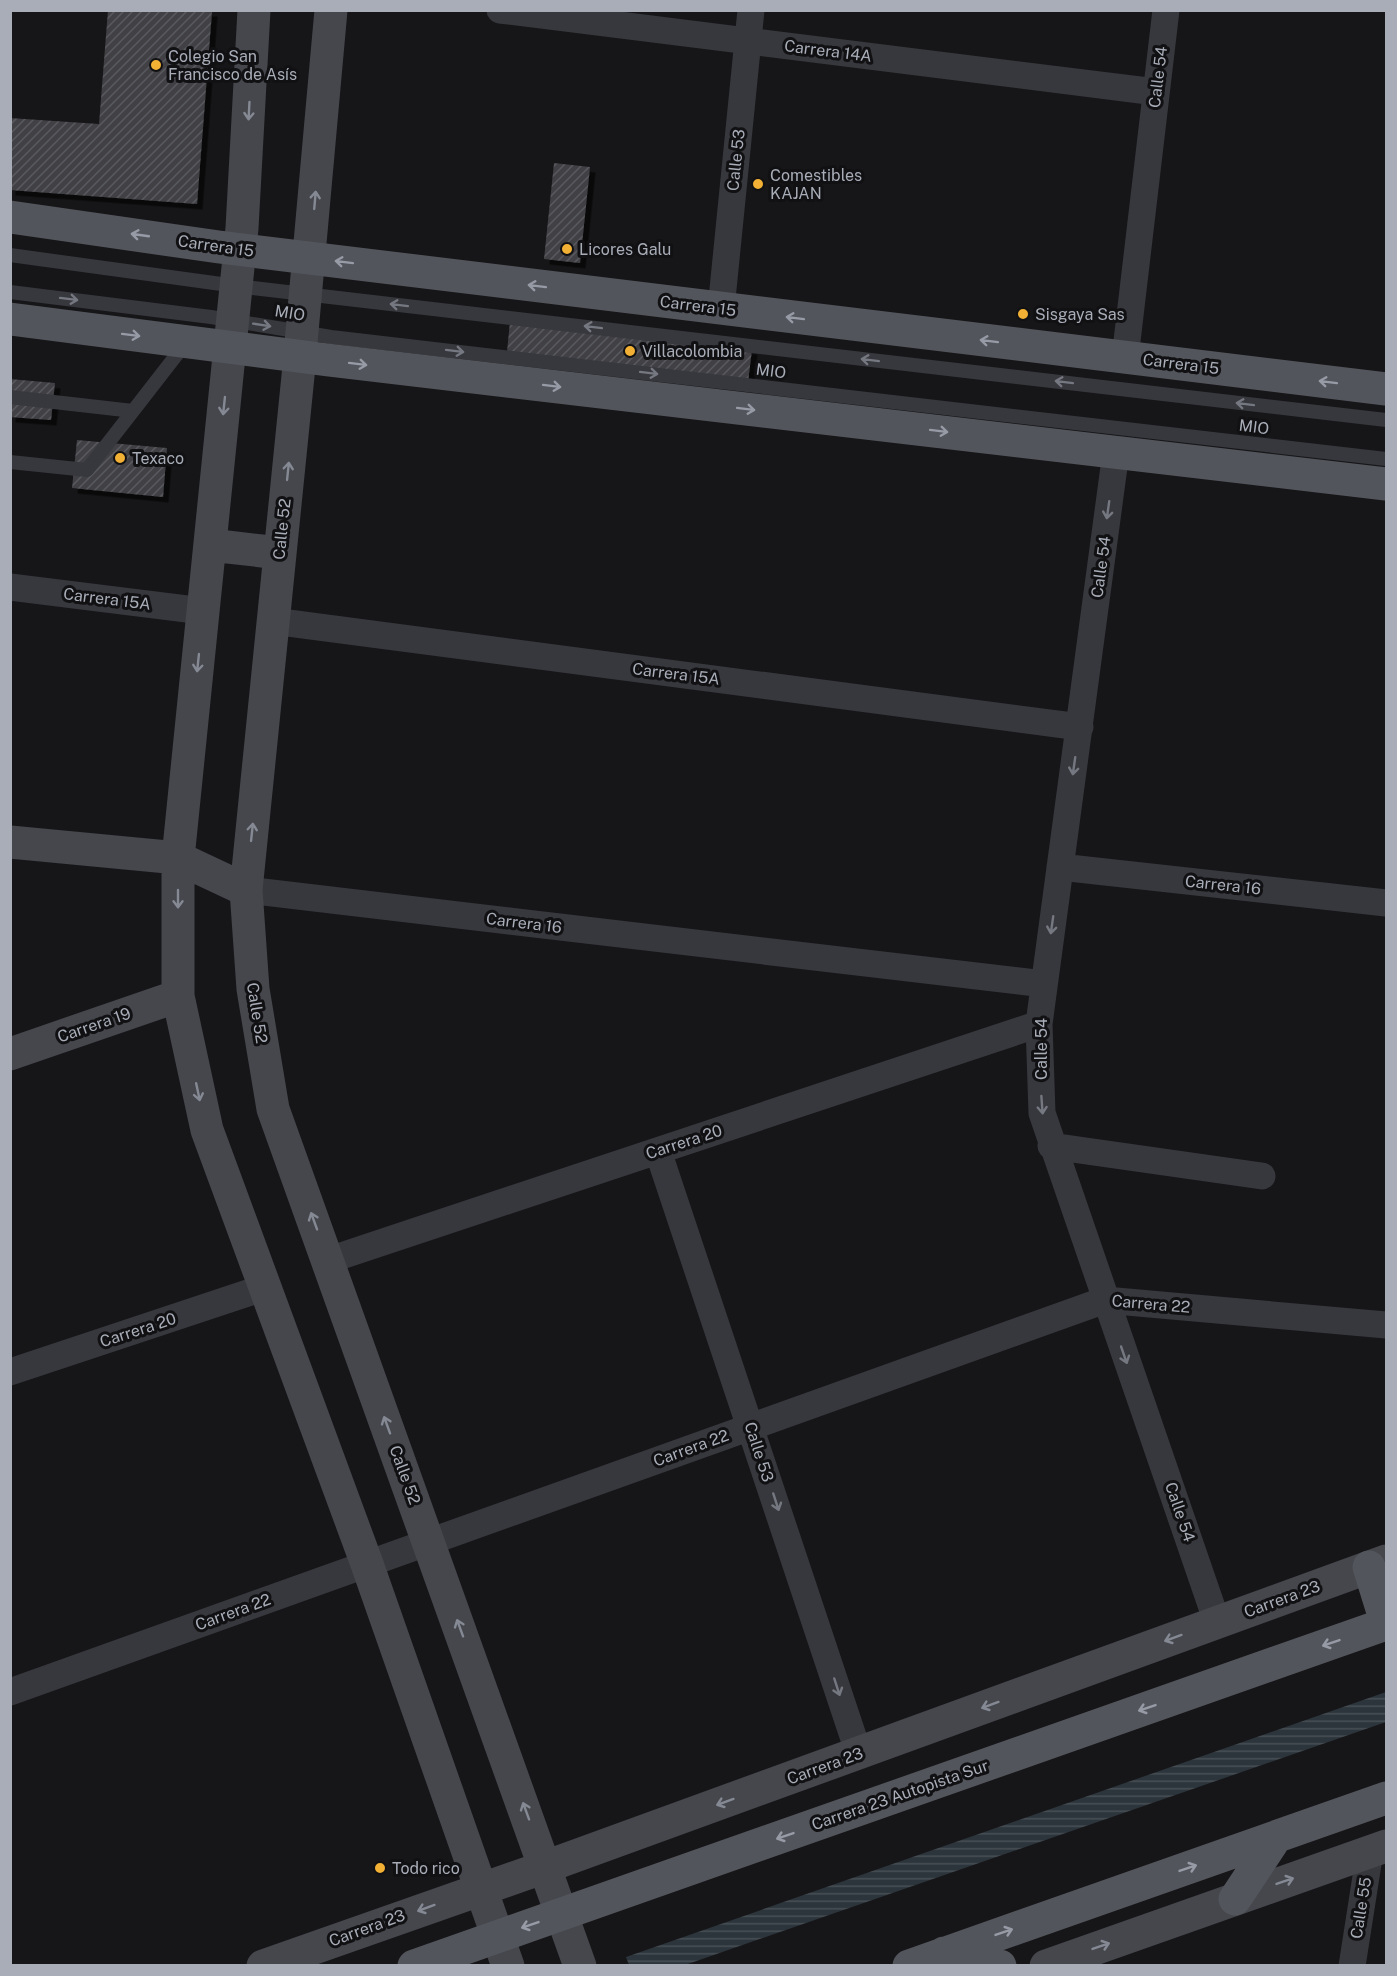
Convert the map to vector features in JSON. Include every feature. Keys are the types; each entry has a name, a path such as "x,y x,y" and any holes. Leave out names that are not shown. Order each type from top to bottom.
{"main road":[{"name":"Carrera 15","path":"10,217 310,258 1386,389"},
{"path":"11,320 186,342 232,334 1116,452 1386,484"},
{"path":"1378,1564 1386,1623"},
{"name":"Carrera 23 Autopista Sur","path":"414,1965 503,1951 562,1914 1386,1623"},
{"path":"909,1965 1386,1798"},
{"path":"1235,1899 1276,1837"},
{"path":"944,1953 1000,1965"}],"street":[{"path":"254,10 240,249 178,858 178,996 207,1130 367,1564 503,1951"},
{"name":"Calle 52","path":"332,10 310,258 246,890 253,988 273,1109 580,1965"},
{"name":"Carrera 14A","path":"500,10 1156,92"},
{"name":"Calle 53","path":"721,309 752,10"},
{"name":"Calle 54","path":"1125,358 1166,10"},
{"name":"Calle 54","path":"1116,452 1039,1024 1042,1113 1051,1146 1217,1622"},
{"path":"210,545 280,553"},
{"name":"Carrera 15A","path":"10,587 203,611"},
{"name":"Carrera 15A","path":"273,621 1080,727"},
{"name":"Carrera 16","path":"10,842 178,858 246,890 1044,984"},
{"name":"Carrera 16","path":"1060,867 1386,903"},
{"name":"Carrera 19","path":"10,1054 178,996"},
{"name":"Carrera 20","path":"328,1260 1039,1024"},
{"path":"1051,1146 1262,1176"},
{"name":"Calle 53","path":"658,1151 860,1754"},
{"name":"Carrera 20","path":"10,1372 266,1287"},
{"name":"Carrera 22","path":"10,1692 1105,1300 1386,1325"},
{"name":"Carrera 23","path":"263,1965 860,1754 1378,1564"},
{"path":"1046,1965 1378,1849"},
{"name":"Calle 55","path":"1352,1965 1378,1849"}],"lane":[{"name":"MIO","path":"10,255 236,286 1386,420"},
{"path":"10,292 232,334"},
{"path":"10,326 11,320"},
{"path":"10,462 87,470 186,342"},
{"name":"MIO","path":"301,344 1386,459"},
{"path":"10,397 133,411"}],"shaded area":[{"path":"1386,1692 1386,1722 685,1965 629,1965 626,1957"}],"building":[{"name":"Colegio San Francisco de Asís","path":"108,10 212,11 197,204 10,190 10,118 99,124"},
{"path":"554,163 590,167 580,263 544,259"},
{"name":"Villacolombia","path":"510,321 752,349 748,382 507,352"},
{"path":"10,379 55,383 51,420 10,417"},
{"path":"77,440 167,448 163,497 72,488"}],"place":[{"name":"Colegio San Francisco de Asís","path":"156,65"},
{"name":"Comestibles KAJAN","path":"758,184"},
{"name":"Licores Galu","path":"567,249"},
{"name":"Sisgaya Sas","path":"1023,314"},
{"name":"Villacolombia","path":"630,351"},
{"name":"Texaco","path":"120,458"},
{"name":"Todo rico","path":"380,1868"}]}
